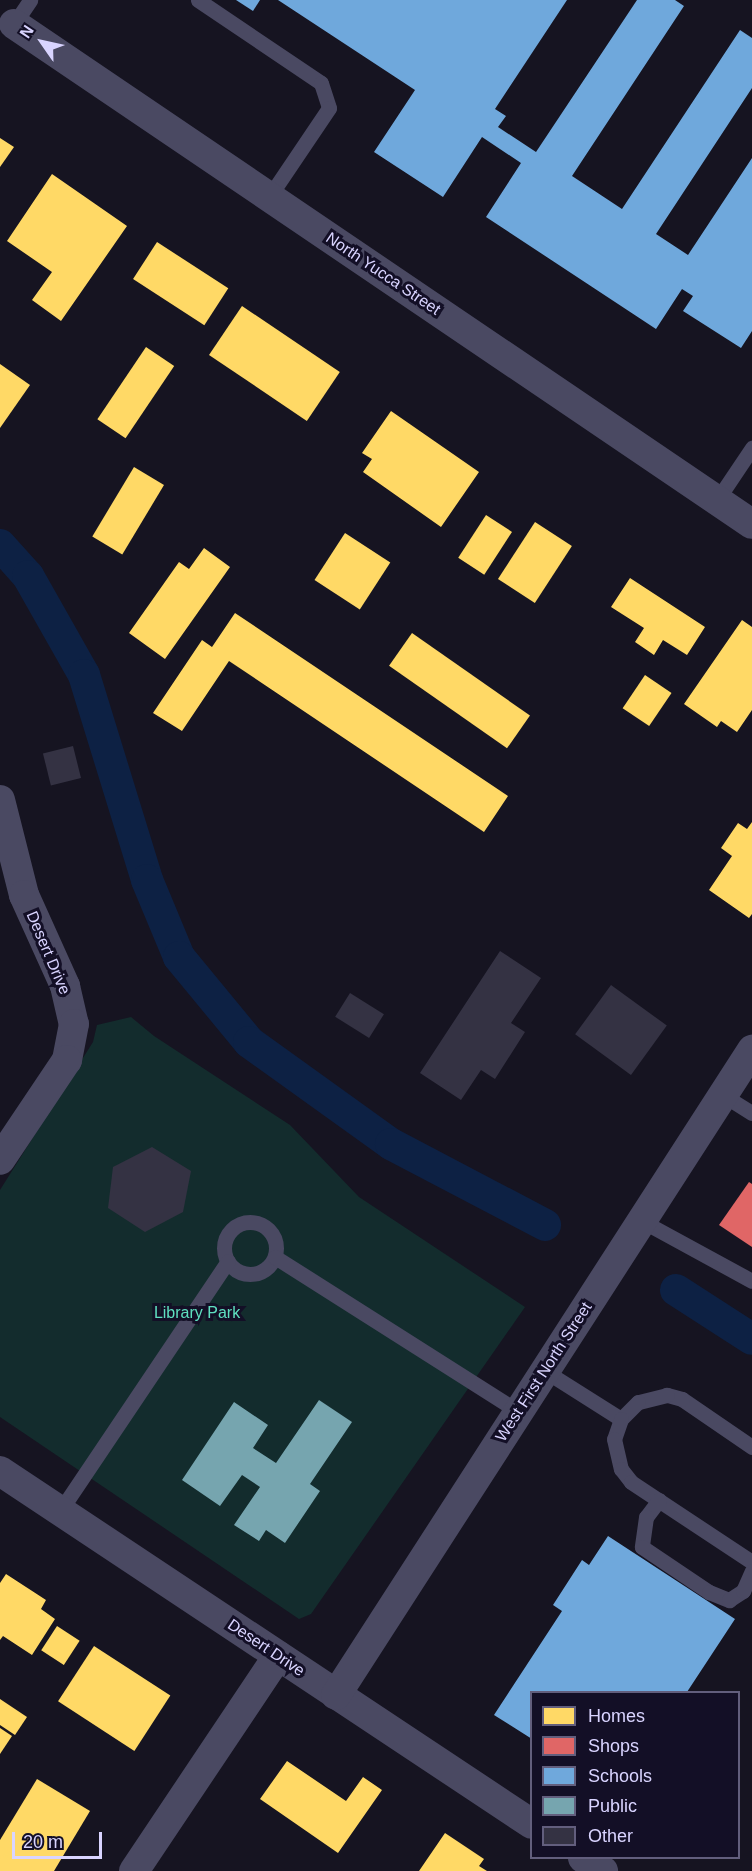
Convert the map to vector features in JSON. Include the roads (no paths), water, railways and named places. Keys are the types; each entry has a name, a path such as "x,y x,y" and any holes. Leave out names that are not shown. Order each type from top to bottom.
{"street":[{"name":"North Yucca Street","path":"22,12 269,197 752,524"},
{"name":"Desert Drive","path":"0,800 24,895 65,986 74,1024 67,1060 0,1160"},
{"name":"West First North Street","path":"336,1695 752,1050"},
{"name":"Desert Drive","path":"0,1472 530,1823"},
{"path":"134,1871 278,1656"},
{"path":"586,1859 603,1871"}],"lane":[{"path":"198,0 321,83 329,108 269,197"},
{"path":"717,500 752,447"},
{"path":"723,1095 752,1113"},
{"path":"249,1221 271,1232 275,1239 275,1257 255,1274 237,1271 228,1262 224,1249 228,1233 249,1221"},
{"path":"642,1221 752,1281"},
{"path":"275,1257 519,1412"},
{"path":"60,1511 228,1262"},
{"path":"545,1371 621,1419"},
{"path":"752,1447 682,1399 667,1395 638,1402 621,1419 614,1439 621,1469 631,1482 752,1562"},
{"path":"659,1500 646,1517 642,1547 709,1592 729,1600 743,1592 752,1571"}],"waterway":[{"path":"0,545 28,576 84,675 147,880 179,957 249,1042 391,1144 545,1225"},
{"path":"676,1290 752,1339"}],"park label":[{"name":"Library Park","path":"197,1313"}]}
